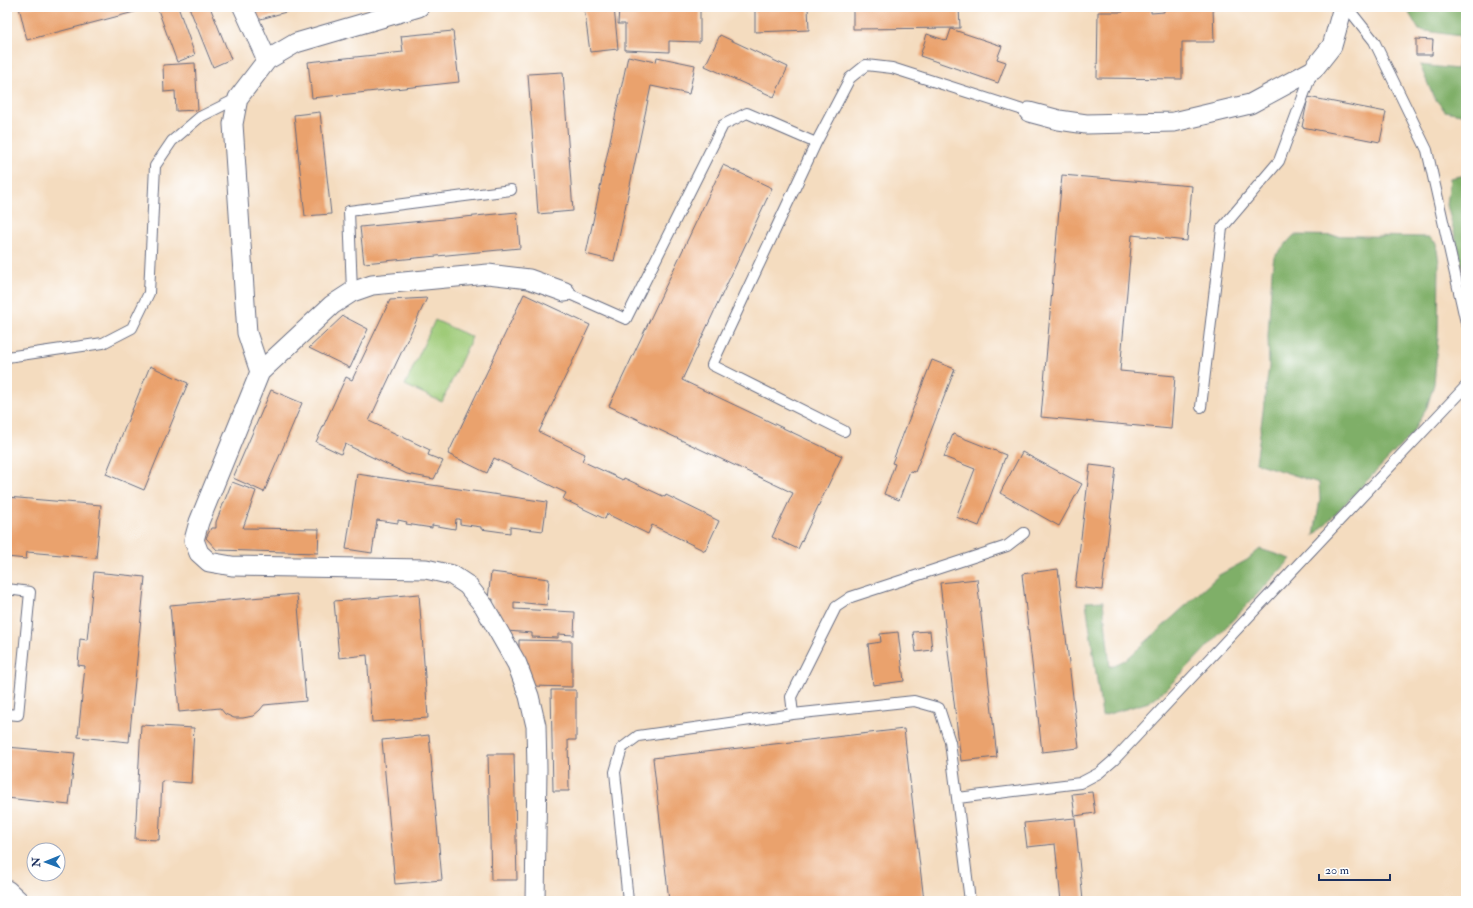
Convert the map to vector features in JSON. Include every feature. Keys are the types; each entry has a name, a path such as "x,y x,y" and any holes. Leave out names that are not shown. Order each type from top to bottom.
{"street":[{"path":"243,7 266,60"},
{"path":"260,372 247,333 233,124 238,98 266,60 296,43 419,7"},
{"path":"1028,112 1059,120 1086,124 1174,122 1250,104 1313,70 1332,46 1343,7"},
{"path":"535,901 537,769 536,726 529,696 517,664 484,606 467,585 452,575 426,569 232,566 209,562 200,553 194,540 199,522 260,372 332,305 352,292 372,285 488,274 529,279 565,292"},
{"path":"7,890 19,901"}],"lane":[{"path":"1347,7 1374,41 1427,150 1466,324"},
{"path":"844,431 712,365 816,143 850,78 866,65 892,68 1028,112"},
{"path":"1201,407 1222,228 1279,161 1313,70"},
{"path":"7,357 103,342 132,328 149,293 155,166 172,141 200,118 238,98"},
{"path":"565,292 626,319 722,126 747,113 816,143"},
{"path":"352,292 349,211 511,190"},
{"path":"958,798 1080,783 1099,773 1119,754 1466,386"},
{"path":"793,714 791,697 836,607 851,597 1007,546 1024,533"},
{"path":"7,589 30,592 18,715 7,714"},
{"path":"628,901 615,772 622,748 638,736 793,714 914,701 939,708 950,742 970,901"}],"green space":[{"path":"1411,7 1466,7 1466,115 1445,111 1433,96 1420,65 1457,69 1460,36 1419,30 1409,13"},
{"path":"1466,175 1466,279 1447,205 1450,178"},
{"path":"1294,235 1429,237 1436,243 1439,263 1438,337 1434,384 1427,407 1411,435 1314,536 1320,499 1319,483 1256,463 1269,367 1268,336 1274,257"},
{"path":"435,320 472,337 442,402 405,385"},
{"path":"1260,549 1291,559 1164,691 1149,702 1102,716 1086,602 1103,601 1110,667 1127,659 1219,575 1247,560"}],"building":[{"path":"19,7 137,7 138,11 27,40"},
{"path":"157,7 178,7 195,55 177,62"},
{"path":"189,7 210,7 231,59 213,67"},
{"path":"253,7 304,7 257,20"},
{"path":"584,7 614,7 618,49 590,52"},
{"path":"619,7 700,7 700,42 669,41 669,52 625,50 625,24 618,24"},
{"path":"755,7 808,7 809,30 755,32"},
{"path":"853,7 959,7 960,28 853,29"},
{"path":"1123,7 1151,7 1151,13 1164,12 1164,7 1213,7 1214,42 1182,42 1182,79 1097,78 1098,12 1123,12"},
{"path":"951,29 1002,46 997,59 1006,62 998,83 920,56 927,34 947,41"},
{"path":"453,31 459,82 312,98 308,62 403,52 401,36"},
{"path":"720,35 788,67 774,97 705,66"},
{"path":"1416,39 1433,40 1432,55 1416,55"},
{"path":"628,56 656,62 657,57 695,65 689,94 651,86 614,261 586,254"},
{"path":"195,63 198,110 176,111 175,91 164,92 163,65"},
{"path":"563,72 573,211 538,214 528,74"},
{"path":"1308,97 1386,112 1380,142 1302,127"},
{"path":"320,112 331,214 305,216 294,115"},
{"path":"723,165 772,188 682,380 842,456 798,549 772,537 793,493 609,406"},
{"path":"1062,175 1192,186 1187,241 1132,235 1120,371 1175,376 1171,429 1041,417"},
{"path":"517,212 520,248 364,263 360,227"},
{"path":"524,294 590,325 539,432 585,454 582,461 665,497 666,495 719,521 705,551 652,525 648,534 607,514 605,519 563,499 566,493 494,458 487,473 448,454"},
{"path":"427,298 369,421 430,450 428,455 443,461 434,479 407,474 345,444 341,454 316,442 346,377 352,380 390,300"},
{"path":"343,316 368,329 350,368 309,348"},
{"path":"932,360 955,369 915,472 910,471 899,500 884,494 895,464 892,463"},
{"path":"150,366 188,383 144,490 106,474"},
{"path":"271,390 302,403 264,492 233,478"},
{"path":"953,434 1006,455 979,526 956,517 975,469 944,457"},
{"path":"1022,452 1082,484 1059,526 1000,493"},
{"path":"1090,465 1116,468 1102,590 1075,587"},
{"path":"357,474 547,502 543,531 510,527 510,533 481,529 481,527 460,524 460,519 456,519 455,529 432,525 432,528 406,524 407,522 398,520 398,523 377,520 372,553 346,549"},
{"path":"232,482 256,491 243,528 319,529 318,553 217,550 206,538 211,528 216,528 216,522"},
{"path":"7,497 101,505 96,558 27,552 26,559 7,557"},
{"path":"1058,569 1079,748 1042,752 1022,574"},
{"path":"94,572 145,577 129,742 78,737 85,666 78,665 80,639 87,640"},
{"path":"491,572 549,579 547,605 514,602 514,609 575,612 574,635 558,634 558,638 532,637 532,633 507,631 492,613 493,599 488,599"},
{"path":"977,579 997,757 961,761 940,583"},
{"path":"297,594 306,701 264,705 253,716 243,718 234,718 225,714 220,708 179,712 170,605"},
{"path":"419,594 428,718 372,722 367,655 339,658 334,601"},
{"path":"930,631 932,650 916,652 913,632"},
{"path":"898,632 904,681 873,685 868,644 881,642 880,634"},
{"path":"519,640 572,641 572,687 532,686 519,655"},
{"path":"551,690 576,690 576,740 568,740 569,791 553,791"},
{"path":"141,725 194,728 191,783 162,781 159,840 135,839"},
{"path":"904,729 924,901 669,901 653,758"},
{"path":"429,735 442,880 395,884 382,740"},
{"path":"7,747 75,753 69,805 7,798"},
{"path":"488,754 514,754 517,880 491,880"},
{"path":"1092,792 1095,813 1075,816 1072,794"},
{"path":"1075,818 1083,901 1061,901 1055,844 1027,847 1024,823"}]}
